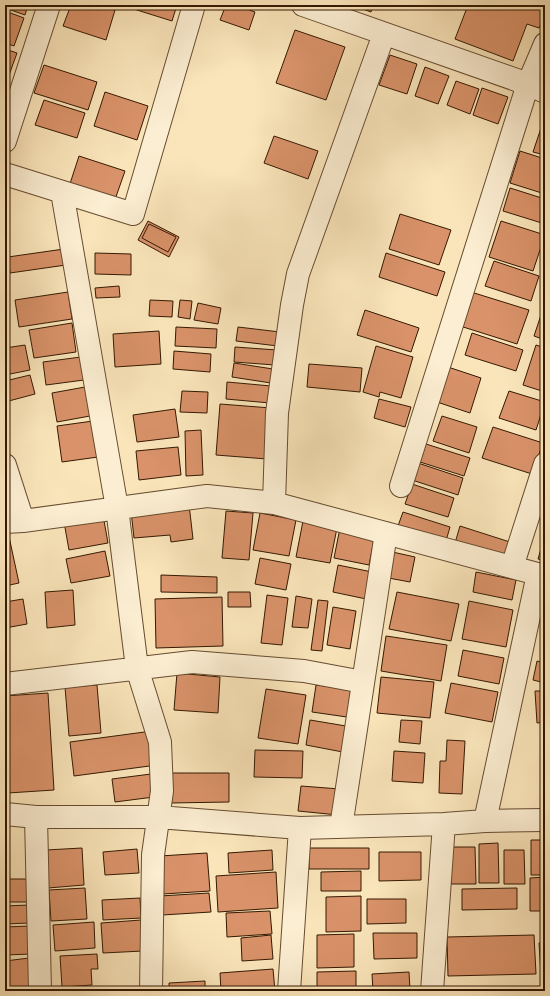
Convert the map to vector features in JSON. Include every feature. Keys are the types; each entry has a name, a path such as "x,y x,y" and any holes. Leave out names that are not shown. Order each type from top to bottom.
{"street":[{"path":"5,141 49,5"},
{"path":"5,174 133,214 194,5"},
{"path":"303,5 536,88"},
{"path":"274,503 277,413 292,305 298,274 384,34"},
{"path":"401,486 536,88 545,44"},
{"path":"62,192 117,508 137,668 160,742 162,791 153,855 151,991"},
{"path":"512,567 545,464"},
{"path":"5,465 14,522 207,496 274,503 542,575 485,821"},
{"path":"341,827 386,533"},
{"path":"5,684 192,662 304,671 363,682"},
{"path":"5,814 36,817 158,817 300,828 545,820"},
{"path":"36,817 40,991"},
{"path":"432,991 444,824"},
{"path":"289,991 300,828"}],"building":[{"path":"5,5 28,5 25,15 5,8"},
{"path":"71,5 99,5 115,10 106,40 63,26"},
{"path":"121,5 177,5 172,21"},
{"path":"226,5 236,5 255,12 249,30 220,20"},
{"path":"352,5 373,5 371,12"},
{"path":"468,5 545,5 545,14 539,28 527,24 513,61 455,39"},
{"path":"5,11 24,18 14,46 5,43"},
{"path":"295,30 345,47 326,100 276,83"},
{"path":"5,49 17,53 8,78 5,76"},
{"path":"390,55 417,64 407,94 379,85"},
{"path":"44,65 97,82 88,110 34,93"},
{"path":"425,67 449,76 438,104 415,96"},
{"path":"456,81 479,89 470,114 447,105"},
{"path":"482,88 508,97 498,124 473,115"},
{"path":"105,92 148,106 137,140 94,126"},
{"path":"44,100 85,113 77,138 35,125"},
{"path":"545,116 545,155 533,152"},
{"path":"274,136 318,151 308,179 264,163"},
{"path":"520,151 545,159 545,194 510,183"},
{"path":"79,156 125,171 111,211 66,196"},
{"path":"510,188 545,199 545,224 503,211"},
{"path":"400,214 451,230 439,265 389,249"},
{"path":"148,221 179,237 169,257 138,240"},
{"path":"501,221 545,235 533,271 489,257"},
{"path":"149,224 176,237 168,252 142,238"},
{"path":"64,249 66,265 10,273 8,257"},
{"path":"95,253 131,254 131,275 95,274"},
{"path":"386,253 445,272 437,296 379,277"},
{"path":"494,261 539,276 531,301 485,286"},
{"path":"119,286 120,297 96,298 95,288"},
{"path":"68,292 72,319 19,327 15,300"},
{"path":"471,292 529,310 517,344 460,326"},
{"path":"150,300 173,301 172,317 149,316"},
{"path":"180,300 192,301 190,319 178,317"},
{"path":"198,303 221,308 218,324 194,320"},
{"path":"543,309 545,309 545,340 534,336"},
{"path":"365,310 419,328 411,352 357,335"},
{"path":"72,323 76,352 34,358 29,330"},
{"path":"176,327 217,329 216,348 175,346"},
{"path":"238,327 280,332 278,346 236,341"},
{"path":"159,331 161,364 115,367 113,334"},
{"path":"472,333 523,350 516,371 465,355"},
{"path":"25,345 30,370 5,375 5,348"},
{"path":"536,345 545,348 545,392 523,385"},
{"path":"376,346 413,357 401,398 380,392 379,397 363,392"},
{"path":"235,347 277,350 275,365 234,362"},
{"path":"174,351 211,354 210,372 173,369"},
{"path":"81,357 84,380 46,385 43,362"},
{"path":"234,363 273,369 271,383 232,377"},
{"path":"309,364 362,368 360,392 307,387"},
{"path":"448,367 481,378 470,413 437,402"},
{"path":"30,375 35,394 5,402 5,381"},
{"path":"227,382 271,386 270,403 226,399"},
{"path":"85,387 90,416 57,422 52,393"},
{"path":"182,391 208,392 207,413 180,412"},
{"path":"509,391 545,402 536,430 499,418"},
{"path":"379,399 411,407 405,427 374,418"},
{"path":"220,404 271,408 267,459 216,455"},
{"path":"175,409 179,437 137,442 133,415"},
{"path":"442,416 477,427 469,453 433,441"},
{"path":"93,421 98,457 62,462 57,426"},
{"path":"493,427 543,443 532,474 482,458"},
{"path":"201,430 203,475 186,476 185,431"},
{"path":"426,444 470,458 464,476 420,462"},
{"path":"178,447 181,475 139,480 136,451"},
{"path":"418,463 463,478 458,495 412,480"},
{"path":"412,484 454,498 448,517 405,504"},
{"path":"189,504 193,539 171,542 170,535 134,538 131,511"},
{"path":"226,511 253,513 249,560 222,558"},
{"path":"403,512 450,527 446,541 398,526"},
{"path":"260,513 296,520 289,556 253,550"},
{"path":"103,515 108,543 69,550 64,522"},
{"path":"303,521 337,528 330,563 296,557"},
{"path":"460,526 513,543 508,560 455,543"},
{"path":"340,528 375,535 369,565 334,558"},
{"path":"8,532 19,583 5,586 5,533"},
{"path":"542,545 545,546 545,561 538,559"},
{"path":"105,551 110,576 71,583 66,559"},
{"path":"388,551 415,557 410,582 383,577"},
{"path":"260,558 291,564 286,590 255,584"},
{"path":"338,565 377,573 371,600 333,592"},
{"path":"476,572 516,580 512,600 473,592"},
{"path":"161,575 217,577 217,593 161,592"},
{"path":"73,590 75,625 47,628 45,592"},
{"path":"228,592 250,592 251,607 228,607"},
{"path":"397,592 459,604 451,641 389,629"},
{"path":"267,595 288,598 282,645 261,643"},
{"path":"296,596 312,599 308,628 292,627"},
{"path":"222,597 223,646 156,648 155,599"},
{"path":"23,599 27,624 5,628 5,602"},
{"path":"318,600 328,601 322,651 311,650"},
{"path":"469,601 513,610 506,647 462,639"},
{"path":"333,607 356,611 350,649 327,645"},
{"path":"386,636 447,645 441,681 381,671"},
{"path":"463,650 504,658 499,684 458,676"},
{"path":"537,661 545,663 545,683 533,680"},
{"path":"177,673 220,677 218,713 174,710"},
{"path":"381,677 434,682 430,718 377,713"},
{"path":"451,683 498,692 492,722 445,713"},
{"path":"97,685 101,733 69,736 65,687"},
{"path":"316,685 351,689 347,717 312,712"},
{"path":"266,689 306,695 298,744 258,738"},
{"path":"535,691 545,691 545,722 537,723"},
{"path":"48,693 54,790 8,793 5,748 5,696"},
{"path":"310,720 352,727 348,753 306,745"},
{"path":"401,720 422,721 420,744 399,742"},
{"path":"152,731 157,765 74,776 70,742"},
{"path":"447,740 465,741 462,794 439,793 440,761 446,761"},
{"path":"255,750 303,751 302,778 254,777"},
{"path":"394,751 425,753 423,783 392,781"},
{"path":"170,773 229,773 229,802 171,803"},
{"path":"151,774 154,797 115,802 112,779"},
{"path":"301,786 340,789 338,815 298,811"},
{"path":"531,840 545,840 545,875 531,875"},
{"path":"498,843 499,883 479,883 479,844"},
{"path":"450,847 475,847 476,884 451,884"},
{"path":"82,848 84,885 48,888 46,850"},
{"path":"309,848 369,848 369,869 309,869"},
{"path":"137,849 139,873 105,875 103,852"},
{"path":"272,850 273,870 229,873 228,853"},
{"path":"504,850 524,850 525,884 504,884"},
{"path":"379,852 421,852 421,880 379,881"},
{"path":"207,853 210,891 163,894 160,856"},
{"path":"361,871 361,891 321,891 321,872"},
{"path":"276,872 278,908 218,912 216,876"},
{"path":"545,877 545,911 530,911 530,878"},
{"path":"5,879 28,879 29,902 5,902"},
{"path":"85,888 87,919 51,921 49,890"},
{"path":"517,888 517,909 462,910 462,889"},
{"path":"209,893 211,912 162,915 160,896"},
{"path":"361,896 361,931 326,932 326,897"},
{"path":"140,898 141,918 103,920 102,900"},
{"path":"367,899 406,899 406,923 367,924"},
{"path":"29,905 29,923 5,924 5,906"},
{"path":"270,911 272,934 227,937 226,913"},
{"path":"141,920 143,951 103,953 101,923"},
{"path":"94,922 95,948 55,951 53,925"},
{"path":"30,926 31,954 5,955 5,927"},
{"path":"373,933 417,933 417,958 374,959"},
{"path":"354,934 354,967 317,968 317,935"},
{"path":"271,935 273,959 242,961 241,938"},
{"path":"534,935 536,974 448,976 447,937"},
{"path":"545,942 545,974 541,975 539,943"},
{"path":"97,954 98,969 91,969 92,985 62,987 60,956"},
{"path":"29,958 31,989 5,991 5,961"},
{"path":"273,969 275,991 221,991 220,973"},
{"path":"356,971 356,988 317,989 317,972"},
{"path":"409,972 410,990 373,991 372,974"},
{"path":"205,981 205,991 169,991 169,983"}]}
